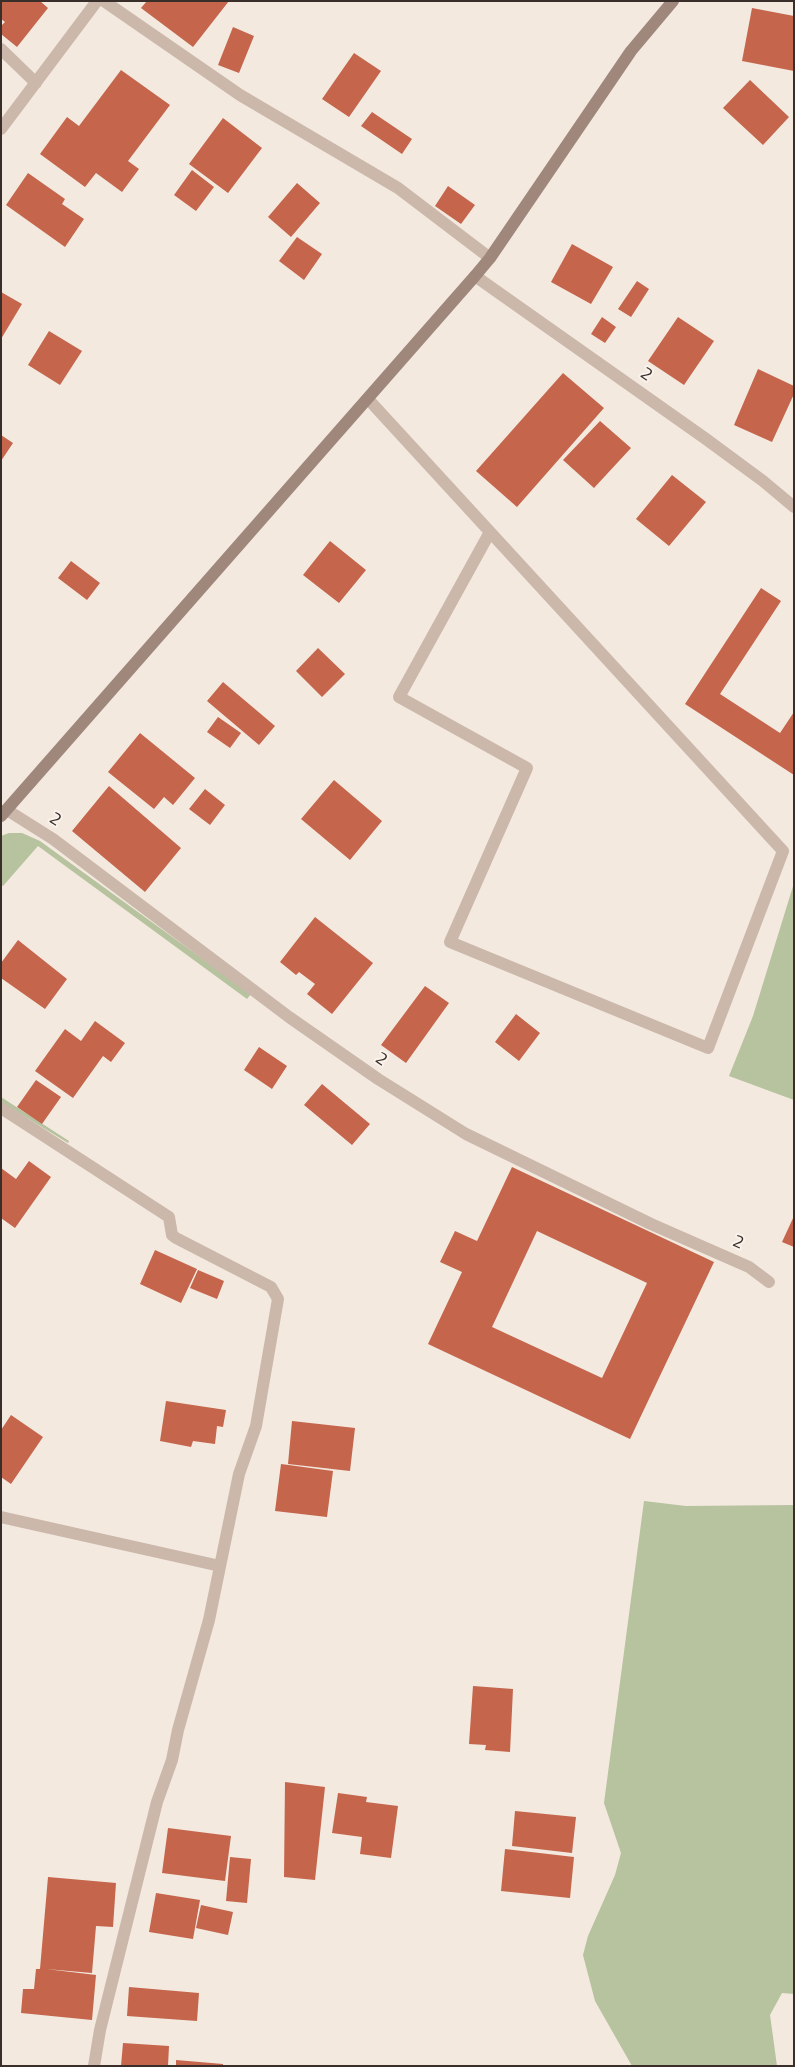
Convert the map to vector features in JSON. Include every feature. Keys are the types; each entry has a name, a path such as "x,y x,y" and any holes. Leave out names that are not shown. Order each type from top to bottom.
{"main road":[{"path":"4,813 490,258 631,51 673,1"}],"street":[{"path":"1,129 98,1"},
{"path":"104,1 240,95 398,188 490,258"},
{"path":"1,49 36,83"},
{"name":"2","path":"475,276 706,438 794,507"},
{"path":"368,399 490,532 783,852 708,1048 450,942 527,768 399,697 490,532"},
{"name":"2","path":"4,813 53,839 289,1017 378,1079 466,1134 651,1224 749,1267 769,1282"},
{"path":"1,1108 169,1217 172,1235 176,1238 271,1287 278,1299 256,1426 239,1474 209,1620 172,1760 155,1812 100,2030 94,2066"},
{"path":"1,1517 220,1566"}],"green space":[{"path":"9,833 22,833 40,841 251,994 247,999 38,846 3,886 1,885 1,836"},
{"path":"794,883 794,1100 729,1076 753,1016"},
{"path":"1,1097 69,1141 68,1143 1,1102"},
{"path":"644,1501 686,1506 794,1505 794,1994 782,1993 770,2015 777,2066 632,2066 595,2001 583,1955 588,1936 615,1875 621,1853 604,1803"}],"building":[{"path":"1,1 40,1 48,8 17,47 1,34 1,26 5,22 1,19"},
{"path":"147,1 229,1 193,47 141,8"},
{"path":"752,8 794,16 794,71 742,61"},
{"path":"233,27 254,36 239,73 218,65"},
{"path":"354,53 381,71 349,117 322,99"},
{"path":"121,70 170,105 128,161 139,169 122,192 96,173 85,187 40,154 67,117 79,126"},
{"path":"750,80 789,117 763,145 723,108"},
{"path":"372,112 412,139 402,154 361,126"},
{"path":"223,118 262,148 228,193 189,164"},
{"path":"192,170 214,187 196,211 174,195"},
{"path":"28,173 65,199 62,204 84,219 65,247 6,205"},
{"path":"297,183 320,203 291,237 268,217"},
{"path":"448,186 475,205 461,224 435,206"},
{"path":"297,237 322,254 304,280 279,261"},
{"path":"572,244 613,267 591,304 551,282"},
{"path":"637,281 649,289 631,317 618,309"},
{"path":"1,292 22,304 1,339"},
{"path":"602,317 616,327 605,343 591,334"},
{"path":"678,317 714,341 684,385 648,361"},
{"path":"49,331 82,351 60,385 28,365"},
{"path":"758,369 794,386 794,394 772,442 734,425"},
{"path":"563,373 604,408 517,507 476,471"},
{"path":"600,421 631,448 594,488 563,460"},
{"path":"1,435 13,443 1,461"},
{"path":"672,475 706,502 669,546 636,519"},
{"path":"330,541 366,570 339,603 303,575"},
{"path":"71,561 100,583 87,600 58,578"},
{"path":"761,588 781,601 720,694 780,733 794,712 794,775 685,704"},
{"path":"318,648 345,674 322,697 296,671"},
{"path":"223,682 275,726 259,745 207,701"},
{"path":"218,717 241,733 230,748 207,732"},
{"path":"140,733 195,778 173,805 164,797 154,809 108,772"},
{"path":"334,780 382,821 350,860 301,819"},
{"path":"109,786 181,848 145,892 72,831"},
{"path":"205,789 225,805 210,825 189,809"},
{"path":"315,917 373,963 332,1014 307,994 315,984 299,972 296,975 280,962"},
{"path":"18,940 67,979 45,1009 1,978 1,963"},
{"path":"425,986 449,1003 406,1063 381,1045"},
{"path":"516,1014 540,1033 519,1061 495,1042"},
{"path":"95,1021 125,1043 111,1062 103,1056 73,1098 35,1071 65,1029 81,1041"},
{"path":"259,1047 287,1066 272,1089 244,1070"},
{"path":"36,1080 61,1097 42,1124 17,1107"},
{"path":"322,1084 370,1124 352,1145 304,1105"},
{"path":"29,1161 51,1177 15,1228 1,1218 1,1168 16,1179"},
{"path":"512,1167 714,1262 630,1439 428,1344 462,1272 440,1262 455,1231 477,1241","holes":["537,1231 647,1283 602,1378 492,1327"]},
{"path":"794,1216 794,1247 782,1242"},
{"path":"155,1250 197,1269 181,1303 140,1284"},
{"path":"198,1270 224,1281 217,1299 190,1288"},
{"path":"166,1401 226,1410 223,1427 217,1426 215,1444 193,1441 191,1447 160,1441"},
{"path":"11,1415 43,1437 11,1484 1,1477 1,1430"},
{"path":"292,1421 355,1428 350,1471 288,1464"},
{"path":"281,1464 333,1471 327,1517 275,1511"},
{"path":"473,1686 513,1689 510,1752 485,1750 486,1745 469,1744"},
{"path":"285,1782 325,1787 315,1880 284,1877"},
{"path":"338,1793 367,1797 366,1802 398,1806 391,1858 360,1854 362,1837 332,1833"},
{"path":"515,1811 576,1817 572,1853 512,1846"},
{"path":"168,1828 231,1836 225,1881 162,1873"},
{"path":"505,1849 574,1857 570,1898 501,1891"},
{"path":"230,1857 251,1859 247,1903 226,1901"},
{"path":"48,1877 116,1883 113,1927 96,1926 92,1973 46,1969 96,1975 92,2020 21,2013 23,1989 34,1989 36,1969 40,1969"},
{"path":"156,1893 200,1900 193,1939 149,1932"},
{"path":"201,1905 233,1912 228,1935 196,1928"},
{"path":"129,1987 199,1993 197,2021 127,2016"},
{"path":"123,2043 169,2046 168,2066 121,2066"},
{"path":"176,2060 223,2064 223,2066 176,2066"}]}
